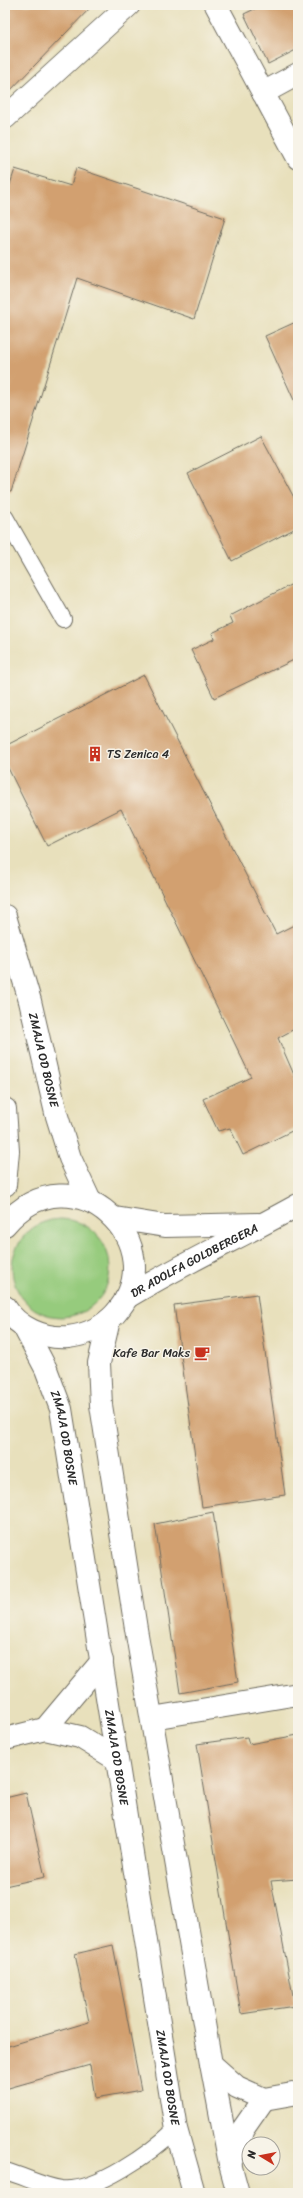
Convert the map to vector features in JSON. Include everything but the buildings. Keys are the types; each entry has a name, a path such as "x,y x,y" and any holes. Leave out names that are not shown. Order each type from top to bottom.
{"main road":[{"path":"5,118 128,5"},
{"path":"216,5 298,158"},
{"path":"263,93 298,74"},
{"name":"ZMAJA OD BOSNE","path":"5,916 30,1001 56,1112 70,1158 90,1201"},
{"path":"5,1109 6,1173"},
{"name":"ZMAJA OD BOSNE","path":"5,1225 14,1214 31,1203 50,1196 70,1196 90,1201 103,1208 115,1218 126,1236 133,1256 132,1278 126,1298 109,1320 94,1330 76,1336 64,1337 40,1334 24,1327"},
{"name":"DR ADOLFA GOLDBERGERA","path":"126,1298 162,1276 298,1205"},
{"name":"DR ADOLFA GOLDBERGERA","path":"115,1218 165,1226 264,1224"},
{"name":"ZMAJA OD BOSNE","path":"5,1307 24,1327 46,1369 61,1409 176,2129 194,2193"},
{"name":"ZMAJA OD BOSNE","path":"109,1320 99,1363 101,1405 152,1718 211,2064 230,2164 238,2193"},
{"path":"45,1729 102,1661"},
{"path":"152,1718 298,1694"},
{"path":"5,1739 45,1729 80,1737 116,1759"},
{"path":"211,2064 237,2087 264,2099 298,2093"},
{"path":"230,2164 243,2129 264,2099"}],"lane":[{"path":"5,517 63,619"},
{"path":"5,2171 19,2175 38,2184 62,2189 88,2186 122,2169 150,2151 176,2129"}],"green space":[{"path":"61,1219 71,1220 88,1227 102,1241 109,1258 109,1278 102,1295 88,1309 71,1316 61,1317 51,1316 34,1309 20,1295 13,1278 12,1268 13,1258 20,1241 34,1227 51,1220"}],"place":[{"name":"TS Zenica 4","path":"95,754"},
{"name":"Kafe Bar Maks","path":"202,1353"}]}
